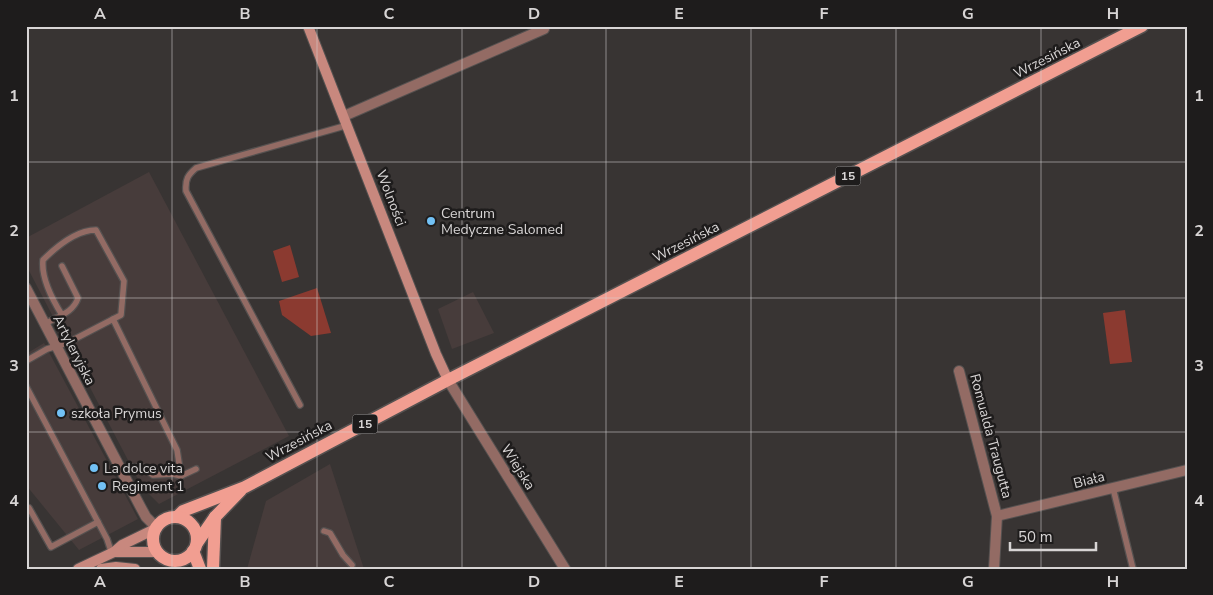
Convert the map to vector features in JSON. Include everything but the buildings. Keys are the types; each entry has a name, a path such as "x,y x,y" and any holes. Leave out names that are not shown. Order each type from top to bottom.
{"main road":[{"name":"Wrzesińska","path":"177,517 183,511 245,487 448,380 1142,26"},
{"name":"Wrzesińska","path":"195,547 215,518 245,487"},
{"name":"15","path":"156,528 164,521 177,517"},
{"path":"177,517 191,524 197,536 195,547 200,569"},
{"path":"213,569 215,518"},
{"path":"156,528 154,540 158,552 176,564 186,558 195,547"}],"street":[{"name":"Wolności","path":"308,26 448,380"},
{"path":"346,121 544,29"},
{"name":"Artyleryjska","path":"26,288 146,517 156,528"},
{"name":"Romualda Traugutta","path":"960,371 997,516 994,569"},
{"name":"Wiejska","path":"448,380 565,569"},
{"name":"Biała","path":"997,516 1187,470"},
{"path":"78,569 113,553 122,545 156,528"},
{"path":"113,553 158,552"},
{"path":"101,569 116,567 134,569"}],"lane":[{"path":"300,405 186,191 186,183 188,176 196,168 346,121"},
{"path":"26,361 47,349 67,343 122,315 124,281 96,230 86,230 61,245 43,260 42,268 45,279 62,315"},
{"path":"45,324 70,311 78,298 62,266"},
{"path":"114,319 177,450 181,476"},
{"path":"26,386 113,553"},
{"path":"122,472 131,467 143,467 152,475 173,474 181,476 196,469"},
{"path":"1113,488 1133,569"},
{"path":"26,510 29,508 51,547 98,522"},
{"path":"324,531 330,533 343,555 352,565"}],"shaded area":[{"path":"149,172 289,436 159,504 142,487 26,265 26,238"},
{"path":"290,245 299,277 282,282 273,251"},
{"path":"317,288 331,333 311,336 282,315 279,301"},
{"path":"473,292 494,333 452,349 438,309"},
{"path":"1125,310 1132,362 1110,364 1103,313"},
{"path":"44,343 138,519 79,550 26,485 26,354"},
{"path":"330,464 364,569 247,569 266,501"}],"place":[{"name":"Centrum Medyczne Salomed","path":"431,221"},
{"name":"szkoła Prymus","path":"61,413"},
{"name":"La dolce vita","path":"94,468"},
{"name":"Regiment 1","path":"102,486"}]}
